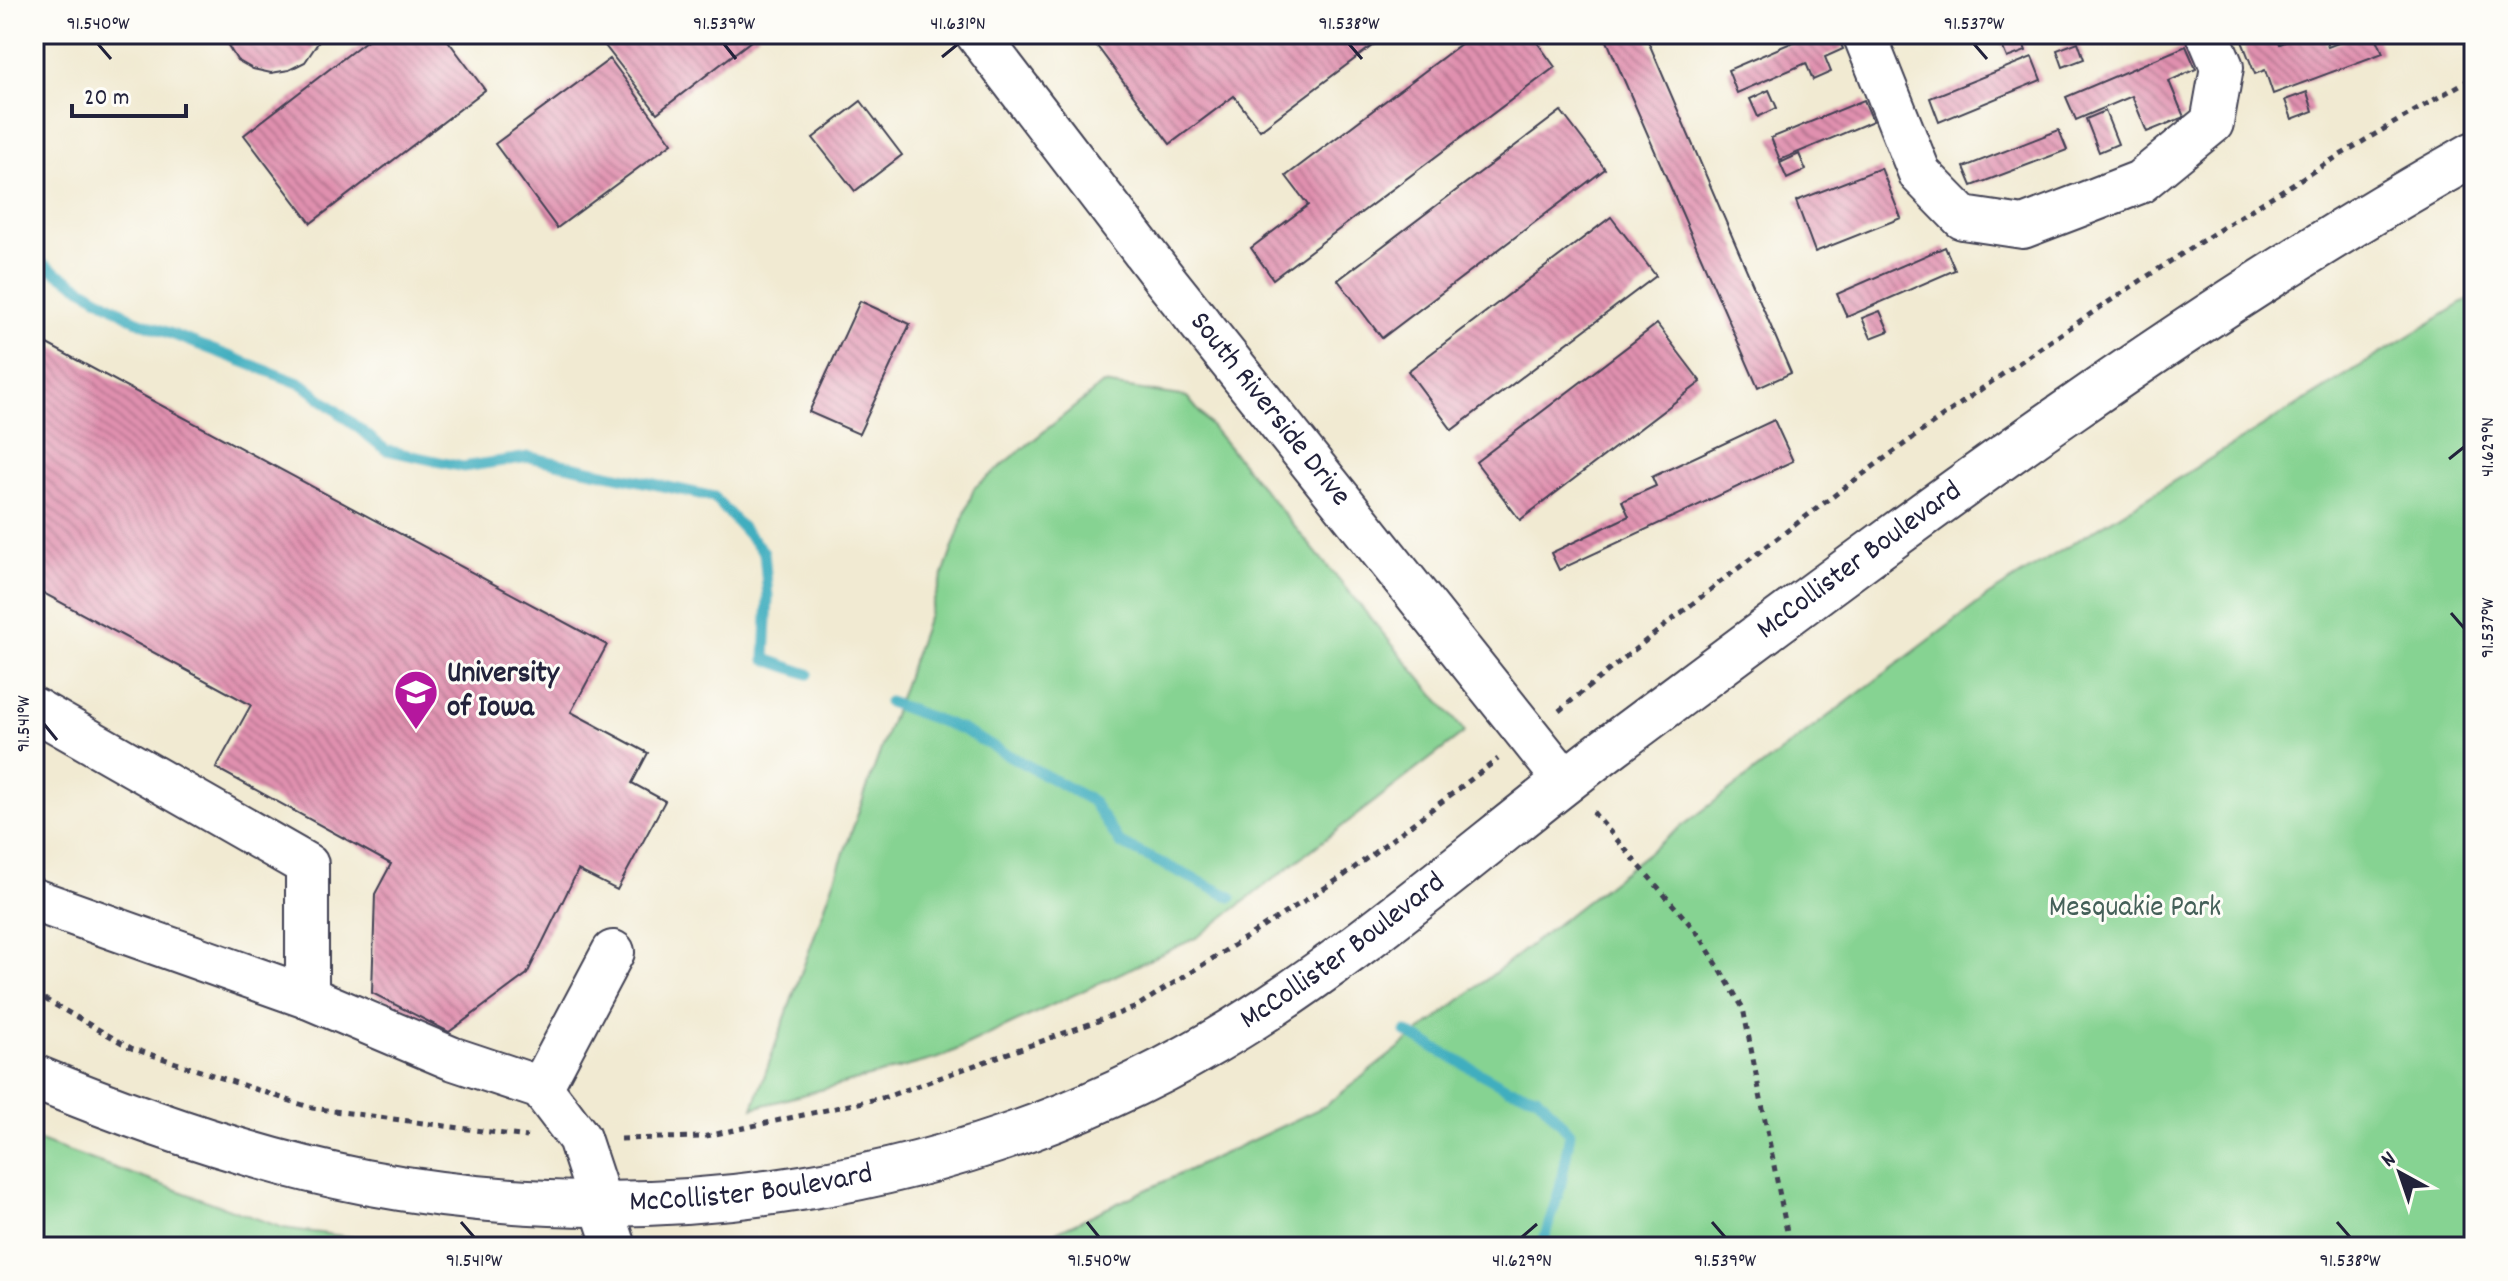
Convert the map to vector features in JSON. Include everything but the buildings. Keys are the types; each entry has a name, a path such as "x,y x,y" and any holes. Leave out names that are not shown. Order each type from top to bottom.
{"main road":[{"name":"McCollister Boulevard","path":"34,1077 241,1153 368,1182 496,1198 600,1202 744,1198 858,1179 982,1147 1111,1095 1212,1043 1320,973 1565,781 2067,409 2358,219 2474,154"}],"street":[{"name":"South Riverside Drive","path":"977,34 1163,277 1565,781"},
{"path":"1864,34 1920,174 1963,218 2023,227 2140,182 2212,123 2222,67 2208,34"},
{"path":"34,709 307,865 307,997"},
{"path":"34,900 307,997 451,1058 541,1088 579,1138 615,1247"},
{"path":"541,1088 613,952"}],"path":[{"path":"34,993 131,1048 312,1108 504,1136 579,1138 702,1137 886,1097 1134,1008 1342,877 1530,736 1703,595 2012,365 2326,161 2474,77"},
{"path":"1565,781 1700,936 1743,1008 1790,1247"}],"green space":[{"name":"Mesquakie Park","path":"2474,296 2474,1247 1024,1247 1325,1106 1677,830 1989,595"},
{"path":"1103,384 1187,397 1465,732 1198,937 939,1058 753,1108 974,488"},
{"path":"34,1139 283,1228 423,1247 34,1247"}],"waterway":[{"path":"34,259 135,320 304,385 386,450 463,467 529,457 714,497 764,552 768,597 765,659 808,674"},
{"path":"889,702 961,729 1092,801 1120,843 1231,897"},
{"path":"1406,1032 1507,1088 1537,1096 1570,1133 1560,1188 1542,1247"}],"place":[{"name":"University of Iowa","path":"416,731"}]}
